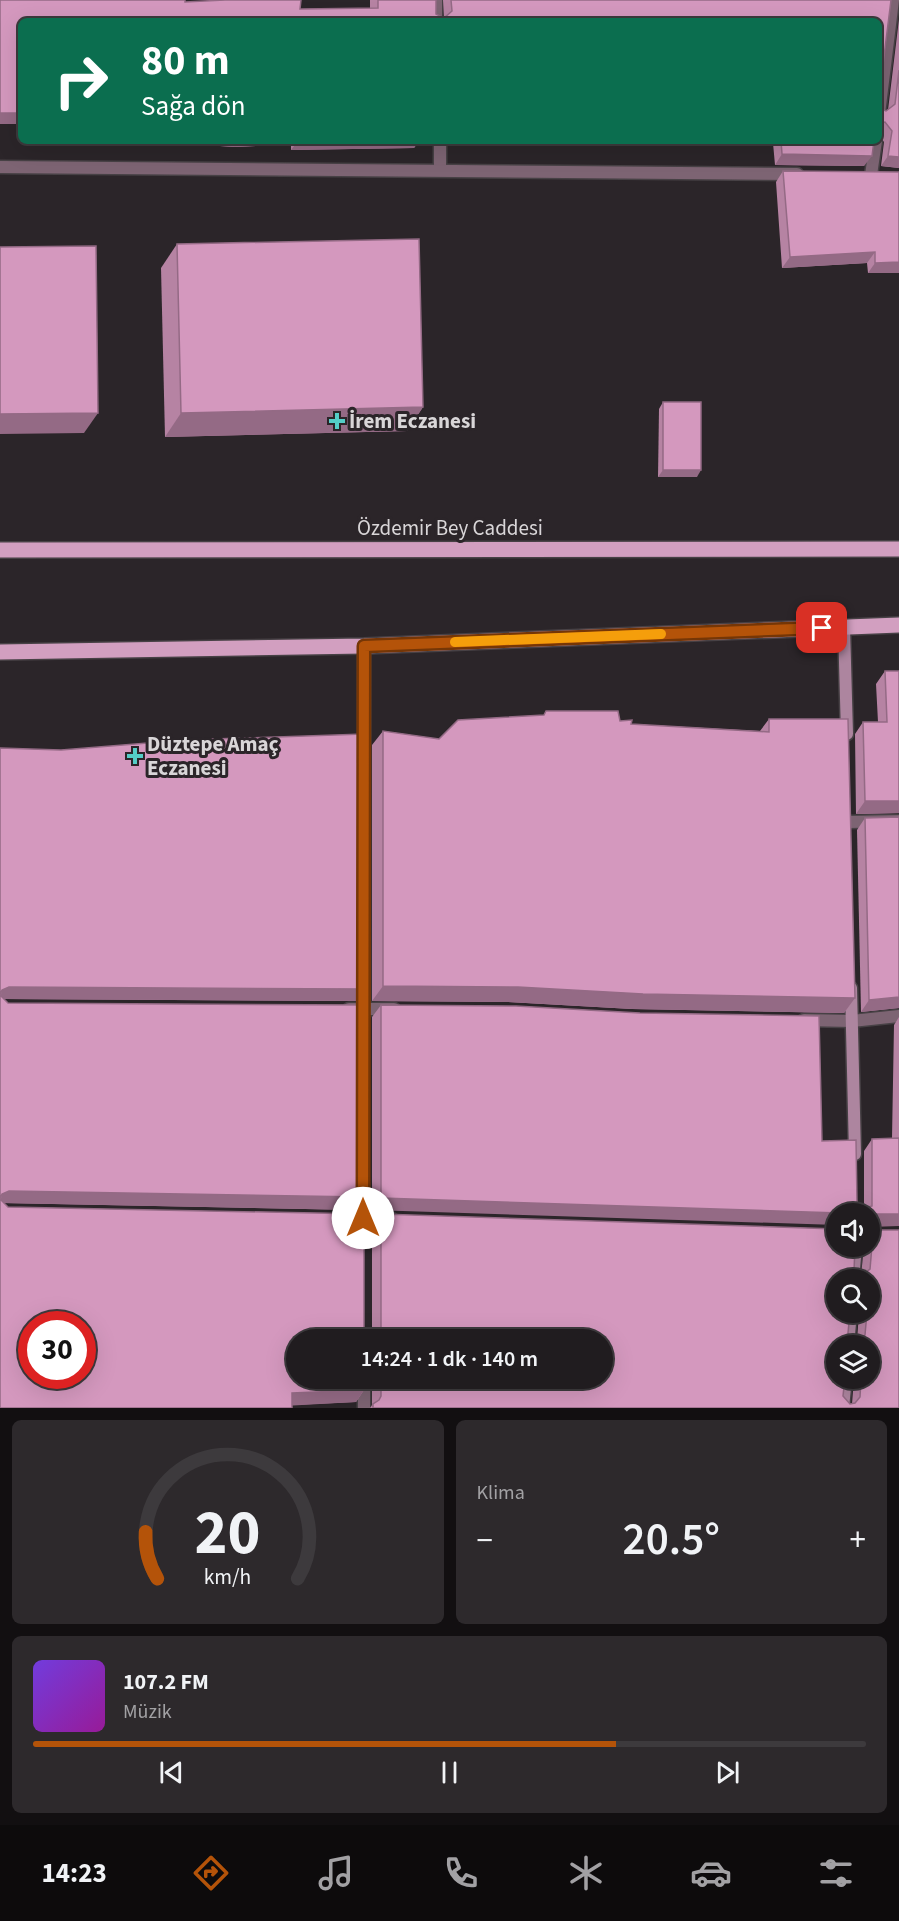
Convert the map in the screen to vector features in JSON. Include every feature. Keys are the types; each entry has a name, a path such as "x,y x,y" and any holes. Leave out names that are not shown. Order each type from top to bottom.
{"main road":[{"name":"Özdemir Bey Caddesi","path":"0,550 899,549"},
{"path":"0,652 364,646 899,625"}],"street":[{"path":"436,0 436,18"},
{"path":"882,90 893,0"},
{"path":"440,144 440,169"},
{"path":"870,175 875,144"},
{"path":"0,167 811,174"},
{"path":"844,627 847,753"},
{"path":"364,646 364,1032"},
{"path":"848,822 899,821"},
{"path":"851,974 855,1168"},
{"path":"341,1009 408,1010"},
{"path":"792,1019 852,1021 899,1016"},
{"path":"363,1171 363,1240"},
{"path":"339,1217 411,1220"},
{"path":"364,1389 364,1408"},
{"path":"843,1408 845,1389"}],"building":[{"path":"0,0 185,0 185,2 301,0 300,9 378,8 378,0 436,0 436,14 444,18 18,18 18,113 0,113"},
{"path":"451,0 891,0 882,73 882,18 444,18 452,11"},
{"path":"899,70 899,157 888,156 892,131 885,122 882,123 882,109 886,111 895,104"},
{"path":"781,144 874,144 872,156 782,154"},
{"path":"783,171 899,172 899,262 875,263 875,252 790,257"},
{"path":"419,239 423,407 181,413 177,244"},
{"path":"96,246 98,413 0,414 0,247"},
{"path":"663,402 701,402 701,470 663,470"},
{"path":"885,671 899,671 899,801 865,801 863,722 887,722"},
{"path":"546,711 618,711 620,721 632,720 631,724 769,732 769,719 848,719 855,998 643,994 518,987 383,986 383,731 439,739 458,720 544,715"},
{"path":"364,734 364,989 9,987 2,990 0,995 0,748 61,750 185,740"},
{"path":"899,817 899,997 869,1000 865,818"},
{"path":"0,995 8,1003 364,1005 364,1197 9,1191 2,1194 0,1199"},
{"path":"381,1005 516,1006 640,1013 819,1016 822,1141 856,1140 857,1203 826,1203 826,1213 381,1198"},
{"path":"899,1138 899,1214 880,1214 880,1203 872,1203 872,1139"},
{"path":"0,1199 8,1207 364,1214 365,1329 286,1329 286,1389 364,1390 292,1393 292,1408 0,1408"},
{"path":"381,1214 826,1229 826,1257 855,1257 854,1269 826,1269 826,1323 849,1323 849,1335 826,1335 826,1389 844,1389 843,1396 850,1404 855,1403 860,1397 860,1389 880,1389 880,1335 865,1335 866,1323 880,1323 880,1269 870,1269 871,1257 880,1257 880,1230 899,1230 899,1408 373,1408 373,1404 381,1396 381,1389 613,1389 613,1329 380,1329"}],"slow traffic":[{"path":"455,642 661,634"}],"place":[{"name":"İrem Eczanesi","path":"337,421"},
{"name":"Düztepe Amaç Eczanesi","path":"135,756"}],"route":[{"path":"363,1218 364,646 822,628"}]}
